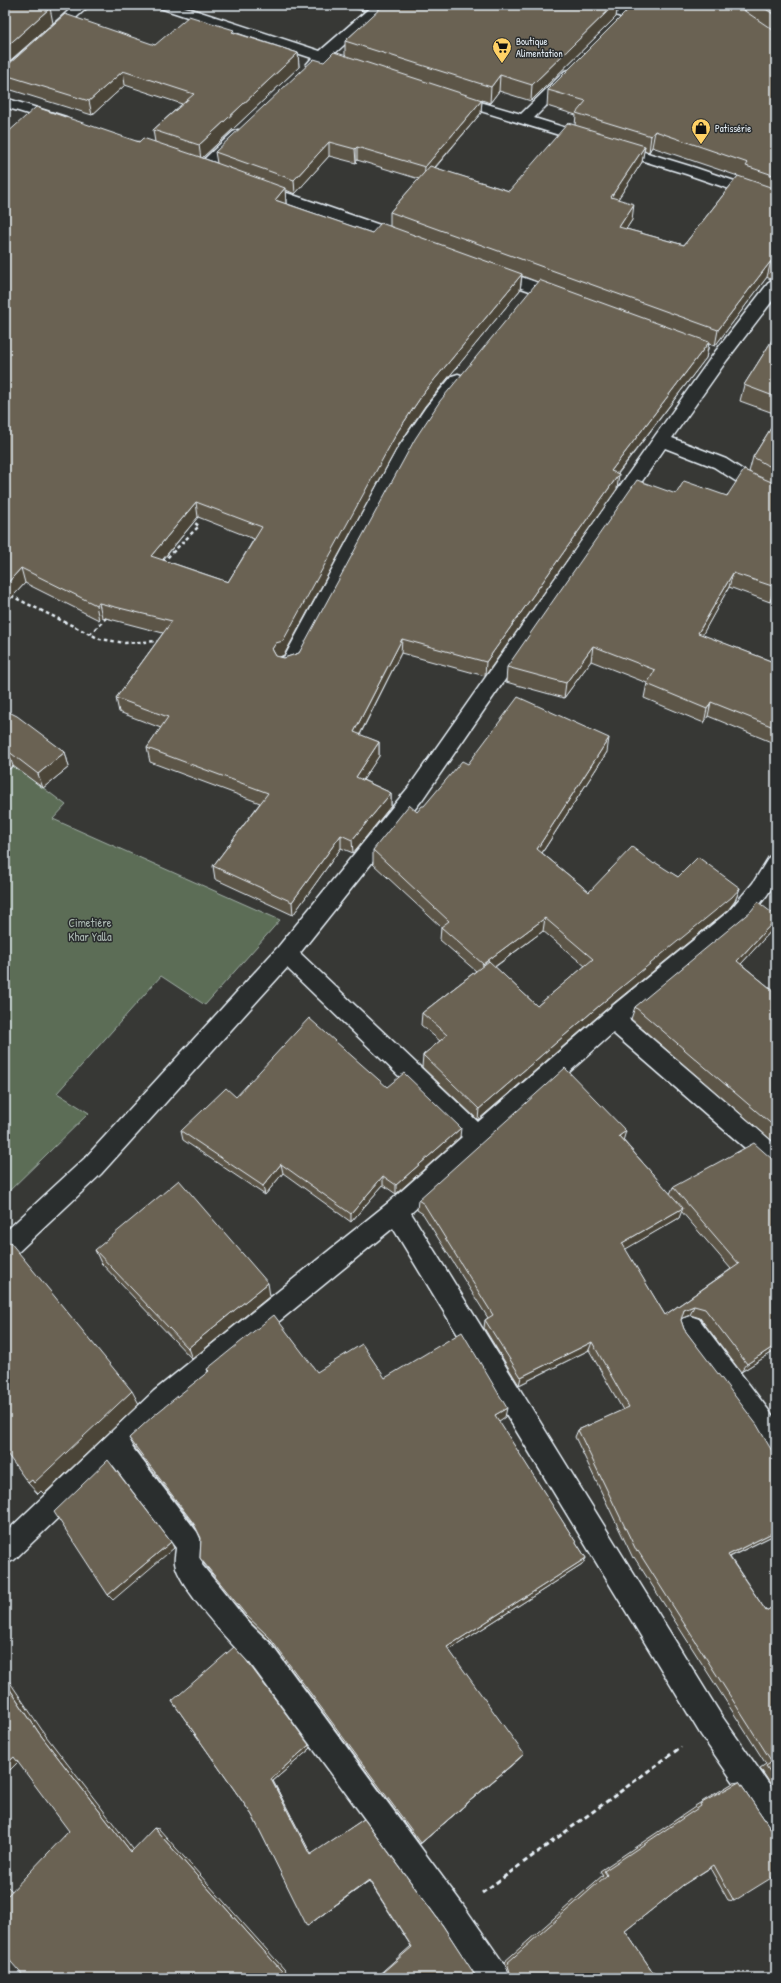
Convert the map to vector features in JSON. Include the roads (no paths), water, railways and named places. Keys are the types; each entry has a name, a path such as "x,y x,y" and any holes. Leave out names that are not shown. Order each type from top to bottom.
{"street":[{"path":"5,75 83,5"},
{"path":"165,5 372,72"},
{"path":"304,72 381,5"},
{"path":"598,5 633,10"},
{"path":"740,5 736,10 739,17 776,42"},
{"path":"617,26 633,10"},
{"path":"524,119 579,64"},
{"path":"437,93 676,166 776,200"},
{"path":"5,102 76,125"},
{"path":"204,168 249,125"},
{"path":"247,184 416,244"},
{"path":"475,266 529,293 572,301"},
{"path":"5,1248 93,1166 286,954 429,775 661,440 714,353 776,285"},
{"path":"285,664 292,661 406,451 432,411 471,365"},
{"path":"661,440 720,463 754,485 776,494"},
{"path":"5,1551 114,1445 163,1400 396,1211 613,1019 737,917 760,889 776,863"},
{"path":"286,954 478,1137"},
{"path":"613,1019 776,1160"},
{"path":"396,1211 711,1725 776,1819"},
{"path":"690,1328 729,1377 776,1441"},
{"path":"114,1445 188,1541 190,1545 188,1563 193,1574 238,1632 260,1653 453,1914 495,1978"}],"place":[{"name":"Boutique Alimentation","path":"502,64"},
{"name":"Patissérie","path":"701,145"}],"park label":[{"name":"Cimetiére Khar Yalla","path":"90,929"}]}
